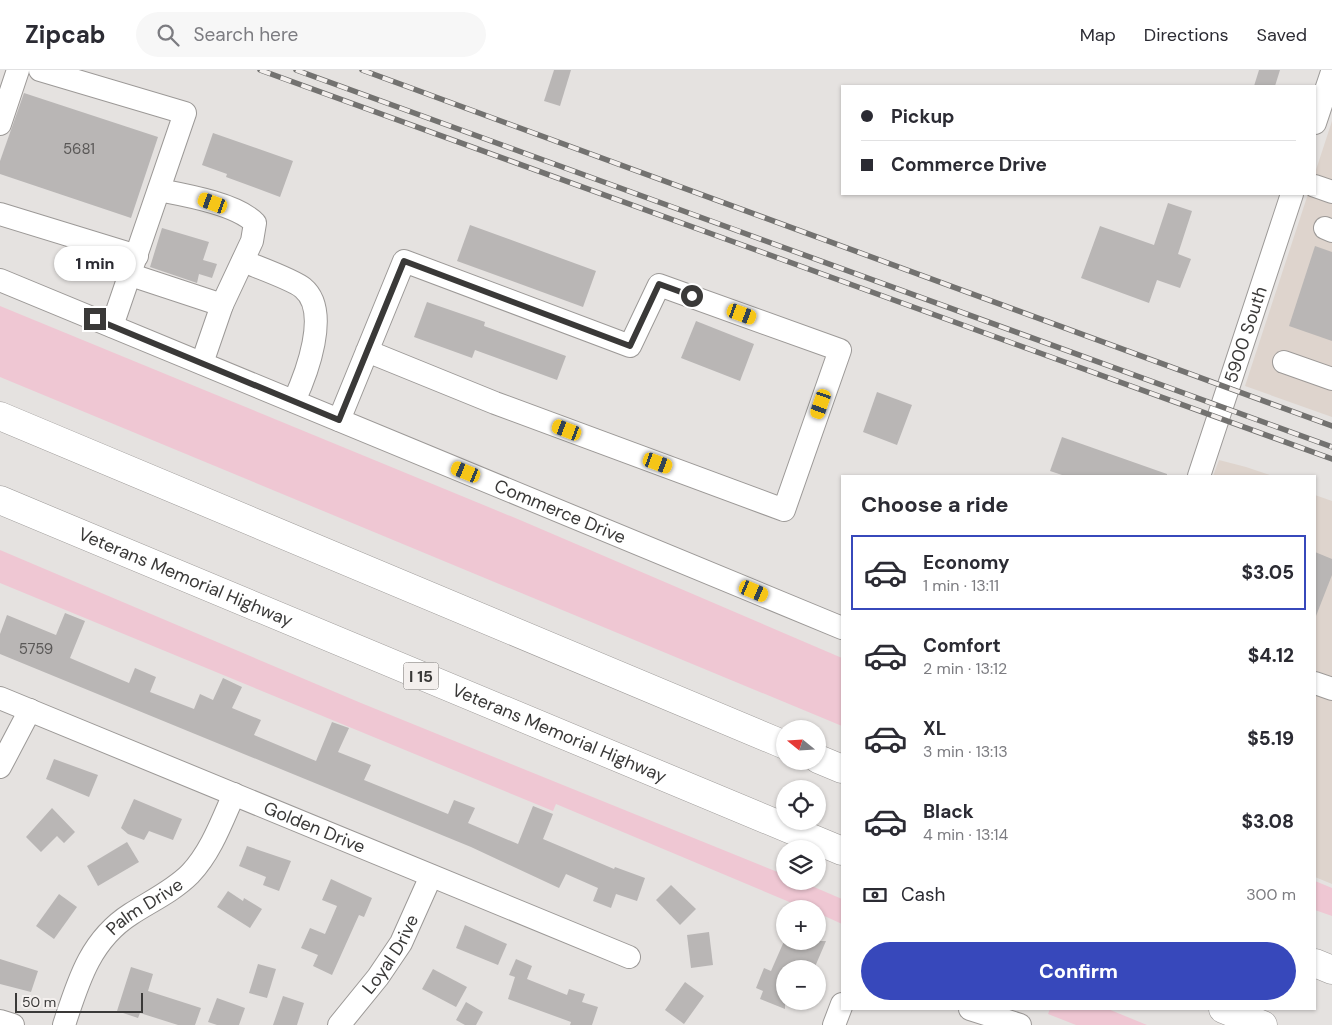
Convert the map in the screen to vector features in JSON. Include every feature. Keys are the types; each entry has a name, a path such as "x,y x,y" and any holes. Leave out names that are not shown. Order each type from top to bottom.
{"highway":[{"path":"0,416 776,741"},
{"name":"Veterans Memorial Highway","path":"0,500 841,851"},
{"path":"826,762 841,769"},
{"path":"1316,963 1332,970"},
{"path":"1226,1010 1263,1025"}],"street":[{"path":"0,124 18,70"},
{"path":"40,70 185,113 112,326"},
{"path":"1316,120 1332,72"},
{"path":"1316,186 1332,192"},
{"path":"159,190 196,197 248,216 255,223 252,241 222,305 202,363"},
{"name":"5900 South","path":"1199,475 1292,195"},
{"path":"0,214 134,266 222,305"},
{"path":"339,420 404,261 630,346 659,284 840,350 784,510 495,403 368,351"},
{"path":"243,262 304,288 312,300 315,315 314,340 305,377 294,401"},
{"name":"Commerce Drive","path":"0,280 841,628"},
{"path":"1284,362 1332,379"},
{"path":"1316,682 1332,689"},
{"name":"Golden Drive","path":"0,698 629,957"},
{"path":"0,767 30,710"},
{"name":"Palm Drive","path":"64,1025 79,977 100,941 130,915 180,884 191,873 202,860 234,794"},
{"name":"Loyal Drive","path":"338,1025 378,977 401,943 431,876"},
{"path":"834,1025 841,1007"},
{"path":"973,1010 1020,1025 1025,1010"},
{"path":"0,1021 13,1025"}],"shaded area":[{"path":"1332,121 1332,417 1245,386 1308,195 1316,195 1316,170"},
{"path":"0,306 520,520 841,658 841,726 0,377"},
{"path":"1219,460 1270,475 1213,475"},
{"path":"1316,495 1332,501 1332,884 1316,877"},
{"path":"0,550 361,703 776,871 776,890 821,890 841,899 841,924 826,917 826,900 785,900 556,804 553,811 0,583"},
{"path":"1316,881 1332,888 1332,916 1316,910"},
{"path":"1050,1010 1110,1010 1147,1025 1076,1025 1048,1014"}],"building":[{"path":"554,70 571,70 560,106 544,101"},
{"path":"1259,70 1280,70 1275,85 1254,85"},
{"path":"24,93 158,137 131,218 0,174 0,161"},
{"path":"213,133 293,161 280,197 226,177 227,174 202,165"},
{"path":"1168,203 1192,211 1178,254 1191,259 1180,288 1157,280 1149,303 1081,278 1100,226 1154,245"},
{"path":"470,225 596,271 583,307 457,261"},
{"path":"162,228 209,242 203,260 217,264 212,278 199,274 197,283 150,267"},
{"path":"1315,246 1332,252 1332,341 1289,326"},
{"path":"427,302 485,322 484,326 566,356 557,380 475,350 472,358 414,337"},
{"path":"696,321 754,344 740,381 681,358"},
{"path":"877,392 912,405 897,445 863,432"},
{"path":"1062,437 1167,475 1062,475 1050,471"},
{"path":"1316,552 1332,559 1332,575 1316,616"},
{"path":"65,613 85,621 70,658 129,683 135,668 156,677 150,692 194,709 200,694 213,700 223,678 242,687 232,708 261,720 254,735 316,761 332,722 349,728 338,752 371,765 364,780 448,814 454,800 475,808 468,823 518,844 533,806 553,814 543,839 614,869 615,867 645,878 637,901 616,894 611,908 593,901 598,888 566,874 559,888 471,847 0,654 0,634 7,615 56,635"},
{"path":"54,759 98,775 89,797 46,779"},
{"path":"134,799 182,819 173,840 149,831 144,840 128,834 121,828"},
{"path":"52,808 75,832 64,843 57,836 41,852 26,837"},
{"path":"127,842 139,862 98,886 87,866"},
{"path":"247,846 291,861 279,891 263,885 266,877 239,866"},
{"path":"331,879 372,898 364,917 359,915 332,975 313,966 318,955 301,948 310,928 325,934 337,906 322,900"},
{"path":"671,885 696,909 680,925 656,900"},
{"path":"228,891 243,901 244,898 262,909 250,928 217,907"},
{"path":"59,894 77,907 54,939 36,926"},
{"path":"465,925 507,944 498,965 456,948"},
{"path":"709,932 713,965 691,968 687,935"},
{"path":"780,950 822,950 818,960 776,960 776,1005 760,999 763,991 756,988 764,968 771,971"},
{"path":"0,959 38,971 31,992 0,984"},
{"path":"516,959 532,966 527,979 567,995 569,989 585,994 582,1002 598,1007 592,1025 570,1025 571,1022 508,999 515,977 509,975"},
{"path":"258,964 276,969 267,998 249,993"},
{"path":"131,967 153,974 148,991 201,1008 195,1025 178,1025 140,1013 138,1018 117,1011"},
{"path":"433,969 467,987 456,1007 422,989"},
{"path":"685,982 704,996 684,1024 665,1010"},
{"path":"283,996 304,1003 297,1025 273,1025"},
{"path":"217,998 245,1008 239,1025 217,1025 208,1022"},
{"path":"466,1002 483,1012 476,1025 465,1025 456,1020"}],"railway":[{"path":"260,70 1332,459"},
{"path":"296,70 1332,447"},
{"path":"362,70 1332,426"}],"route":[{"path":"95,319 339,420 404,261 630,346 659,284 692,296"}]}
